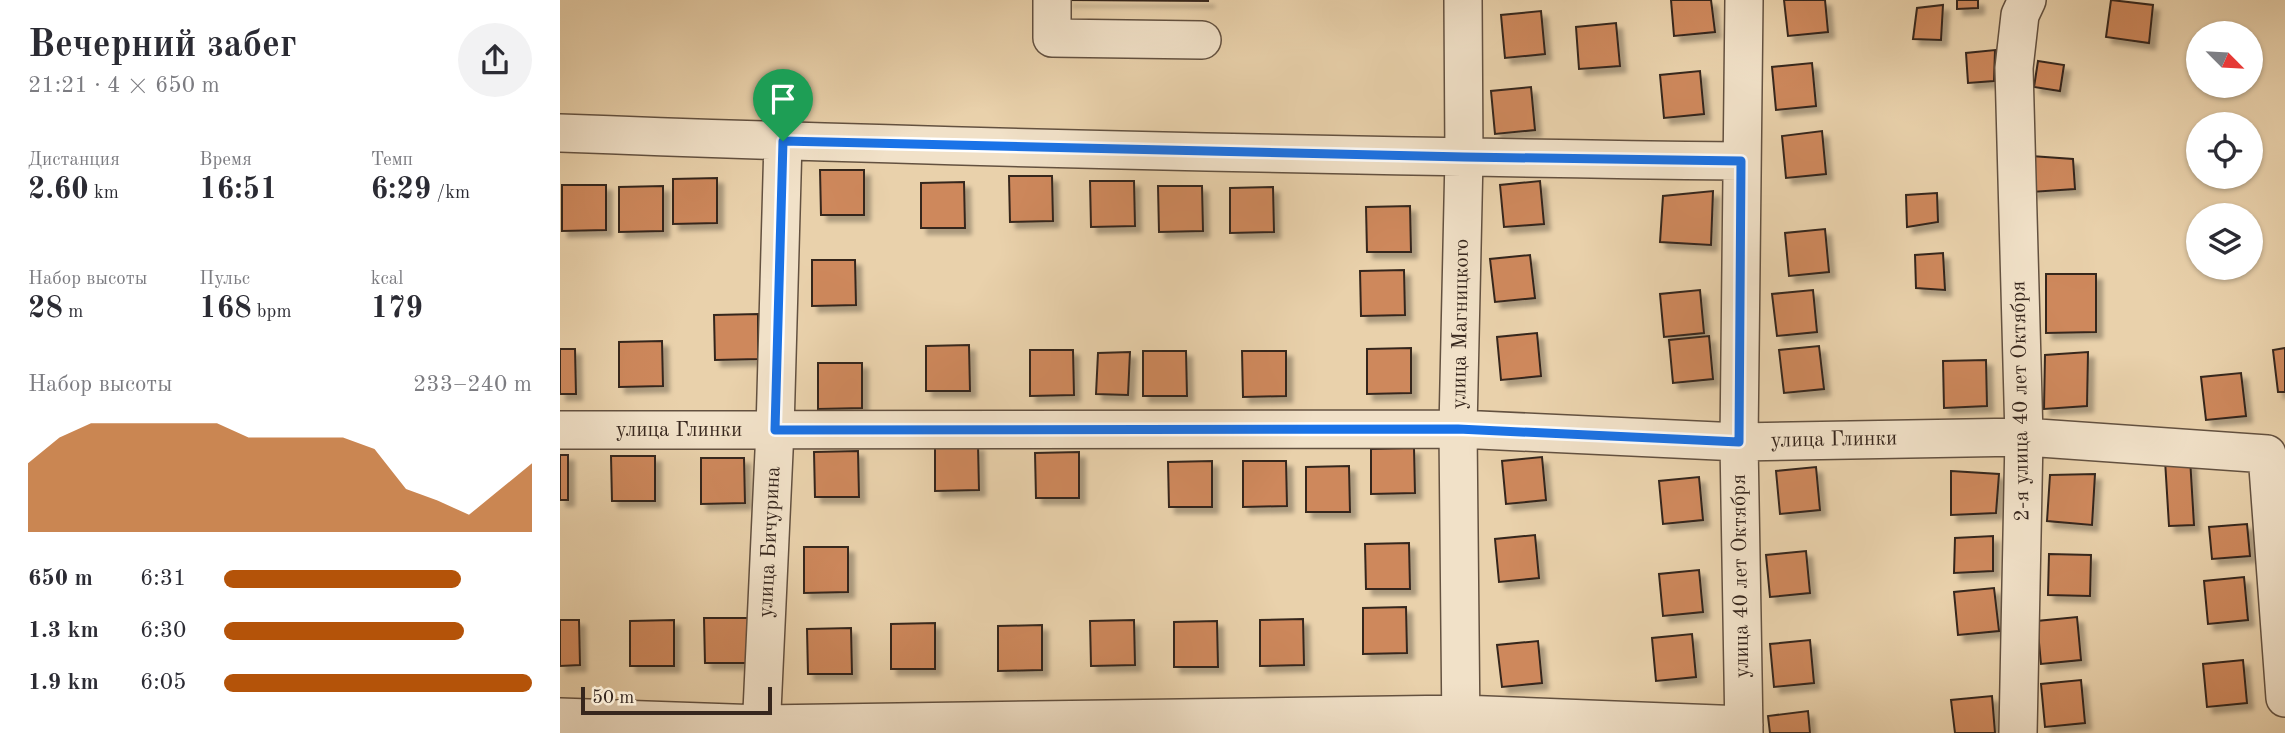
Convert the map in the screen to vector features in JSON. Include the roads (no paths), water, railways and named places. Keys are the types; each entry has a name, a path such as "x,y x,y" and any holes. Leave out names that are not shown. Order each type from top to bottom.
{"street":[{"path":"1052,0 1052,38 1202,40"},
{"name":"улица Магницкого","path":"1461,724 1458,429 1464,157 1463,0"},
{"name":"улица 40 лет Октября","path":"1744,0 1739,442 1744,729"},
{"name":"2-я улица 40 лет Октября","path":"2018,733 2024,437 2014,68 2020,15 2027,0"},
{"path":"560,133 783,141 1741,161"},
{"name":"улица Бичурина","path":"761,728 775,430 783,141"},
{"name":"улица Глинки","path":"560,430 1458,429 1739,442 2024,437 2276,446"},
{"path":"2276,446 2285,698"},
{"path":"560,717 761,728 1461,724 1744,729"}]}
